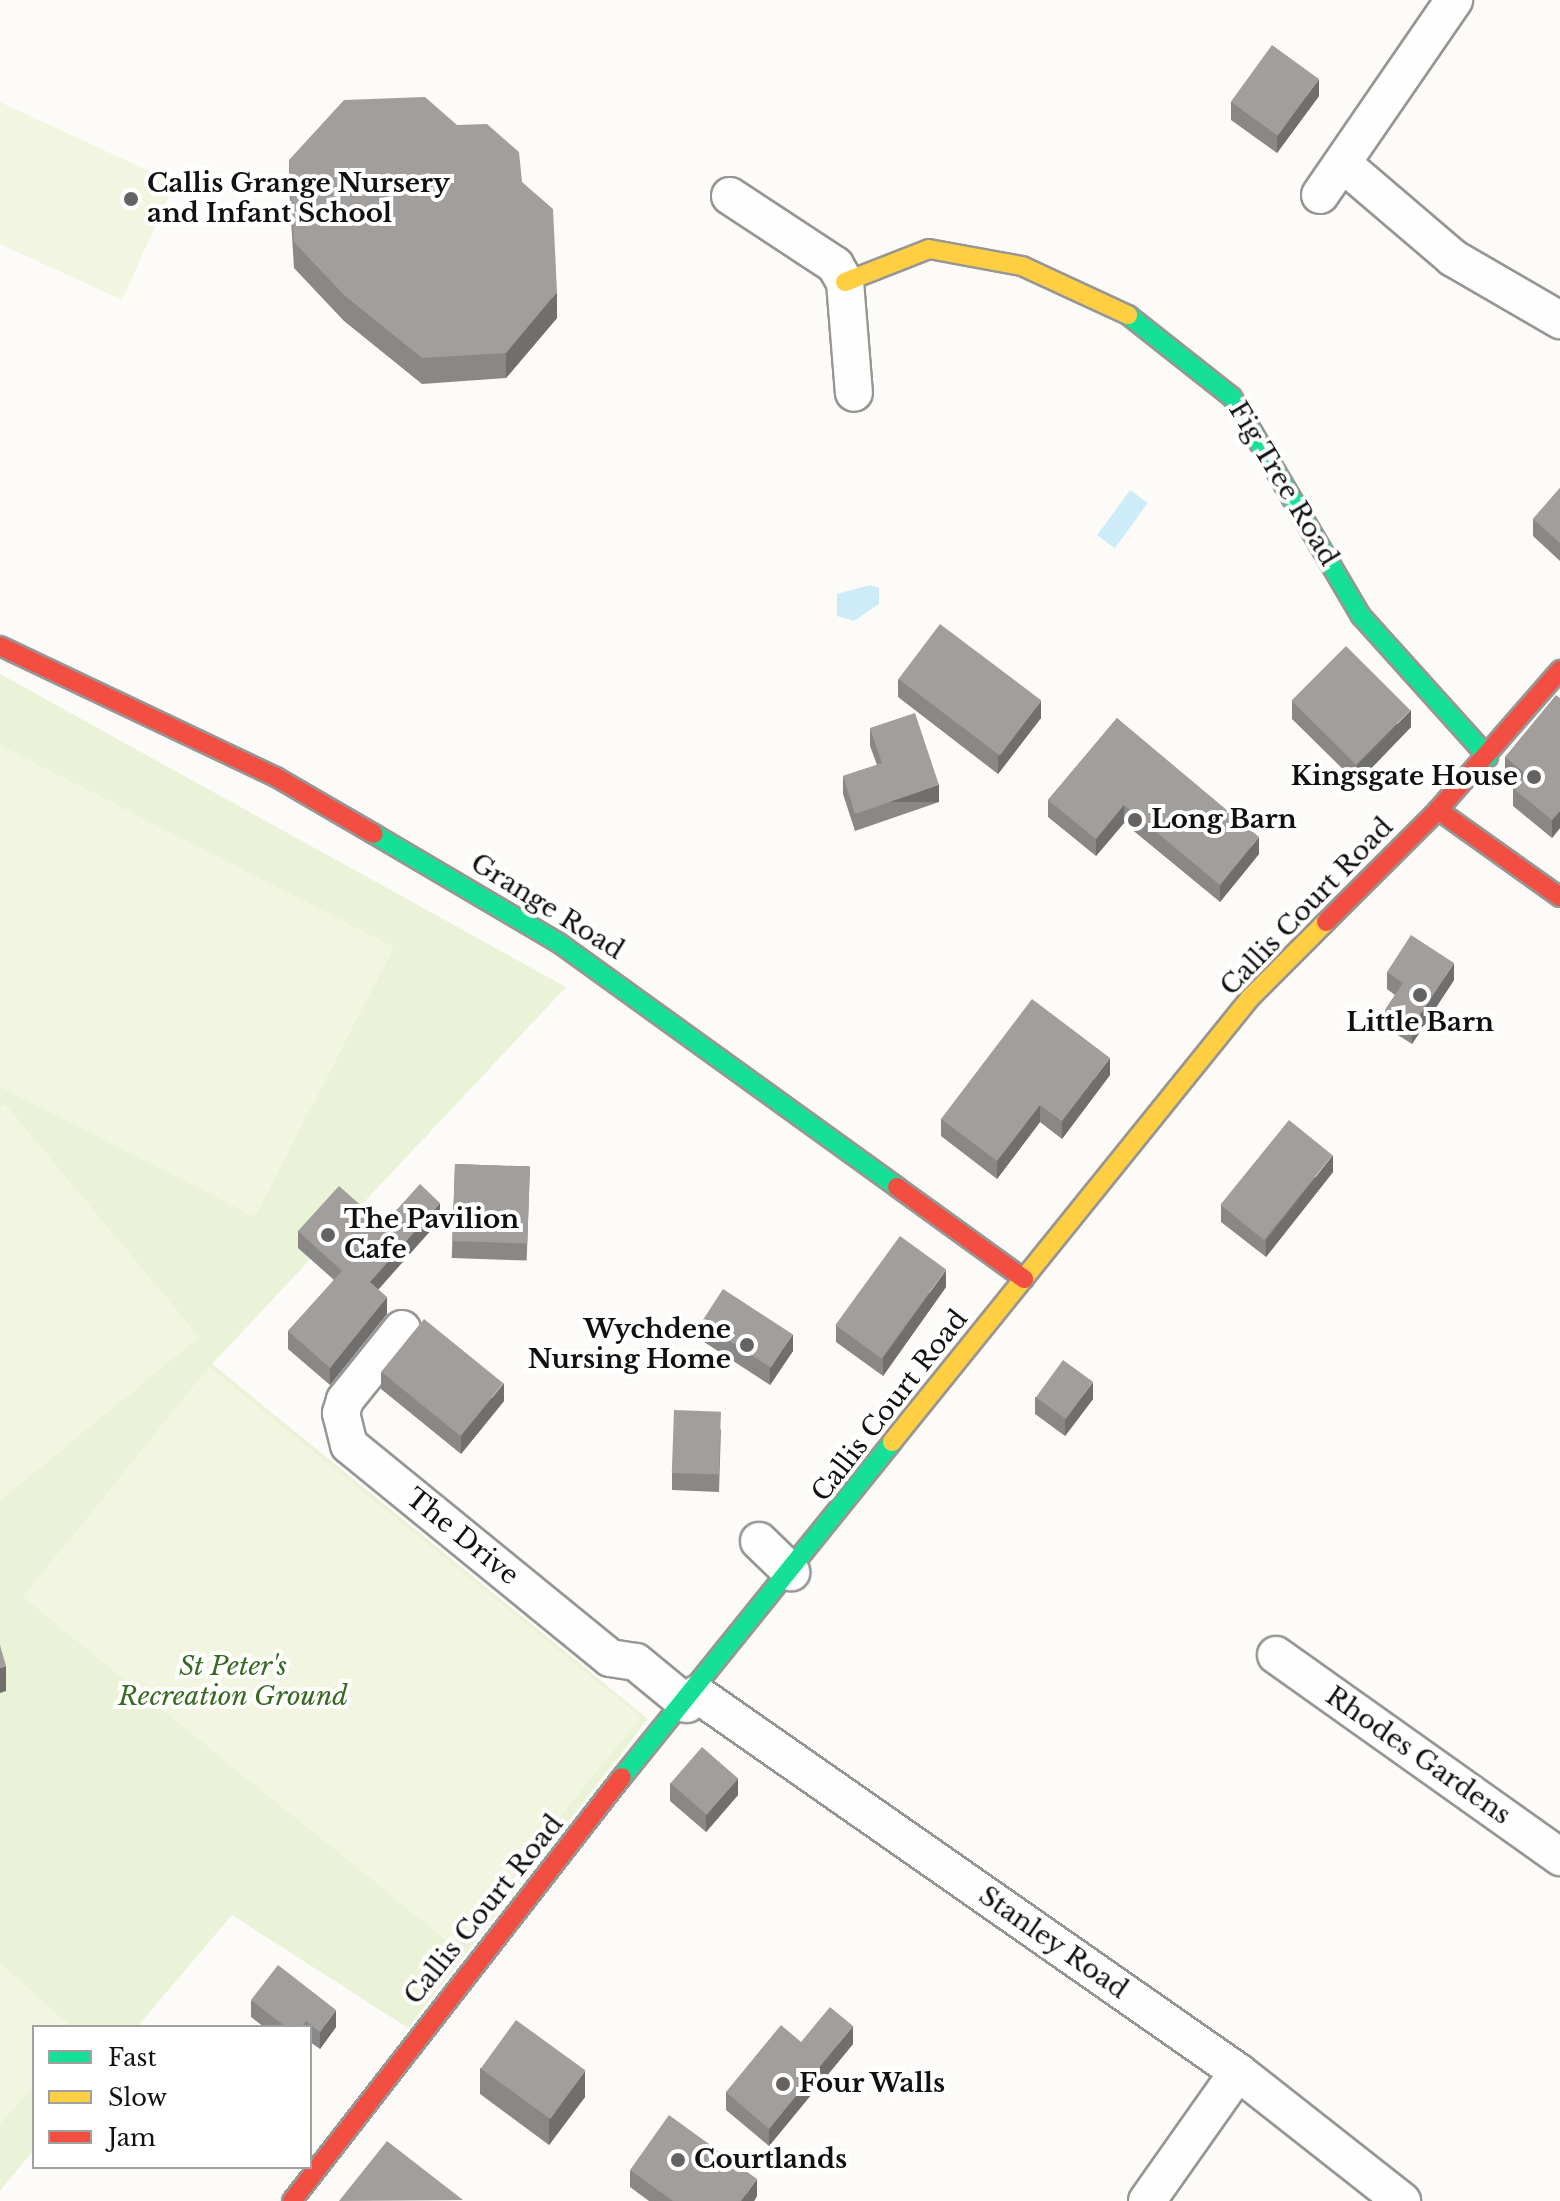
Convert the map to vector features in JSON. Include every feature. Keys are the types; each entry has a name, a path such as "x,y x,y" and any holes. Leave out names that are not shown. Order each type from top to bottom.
{"street":[{"path":"1320,195 1454,0"},
{"path":"1343,164 1453,258 1560,320"},
{"path":"743,215 835,265 845,282 857,393"},
{"name":"Fig Tree Road","path":"845,282 929,249 1022,266 1147,323 1232,397 1361,616 1488,757"},
{"name":"Grange Road","path":"0,646 276,777 559,943 1024,1279"},
{"name":"Callis Court Road","path":"292,2201 445,1997 692,1699 1250,998 1438,810 1488,757 1560,670"},
{"path":"1438,810 1560,897"},
{"name":"The Drive","path":"402,1329 345,1400 341,1413 349,1445 610,1658 636,1662 692,1699"},
{"path":"759,1541 791,1572"},
{"name":"Rhodes Gardens","path":"1277,1655 1560,1857"},
{"name":"Stanley Road","path":"692,1699 1238,2072 1402,2201"},
{"path":"1147,2201 1238,2072"}],"green space":[{"path":"0,102 175,183 122,300 0,244"},
{"name":"St Peter's Recreation Ground","path":"0,674 566,987 212,1364 648,1719 408,2028 232,1915 139,2025 32,2025 32,2152 0,2191"},
{"path":"0,745 394,947 255,1217 0,1087"},
{"path":"5,1104 199,1337 0,1501 0,1108"},
{"path":"209,1367 641,1717 455,1947 23,1597"},
{"path":"0,1963 70,2025 32,2025 32,2088 0,2124"}],"water":[{"path":"1130,490 1148,503 1115,548 1097,535"},
{"path":"870,585 879,588 879,604 854,621 837,616 837,594"}],"building":[{"path":"1272,45 1319,79 1278,136 1231,102"},
{"path":"425,97 457,125 487,124 519,152 522,182 553,209 557,292 506,353 422,358 344,295 294,242 289,160 344,100"},
{"path":"1560,488 1560,543 1533,519"},
{"path":"940,624 1041,700 1000,756 898,679"},
{"path":"1346,646 1410,710 1356,765 1292,700"},
{"name":"Kingsgate House","path":"1556,695 1560,698 1560,811 1552,820 1513,788 1526,774 1505,757"},
{"path":"915,713 939,785 855,814 843,776 882,763 870,728"},
{"name":"Long Barn","path":"1117,718 1259,837 1220,885 1124,805 1096,839 1048,800"},
{"name":"Little Barn","path":"1411,935 1454,963 1412,1027 1385,1010 1403,983 1387,972"},
{"path":"1032,999 1110,1058 1062,1121 1040,1105 997,1161 941,1119"},
{"path":"1289,1120 1333,1155 1264,1240 1220,1205"},
{"path":"455,1164 530,1167 527,1244 452,1241"},
{"path":"420,1184 440,1203 370,1282 387,1297 330,1368 288,1331 342,1271 298,1231 339,1186 383,1225"},
{"path":"900,1236 946,1270 881,1358 835,1325"},
{"path":"723,1289 793,1334 771,1368 701,1323"},
{"path":"424,1319 503,1383 460,1436 381,1372"},
{"path":"1063,1360 1093,1382 1066,1419 1036,1397"},
{"path":"674,1410 721,1412 719,1475 672,1473"},
{"path":"0,1645 6,1666 0,1668"},
{"path":"702,1747 738,1778 707,1815 671,1783"},
{"path":"278,1965 336,2010 320,2032 306,2021 303,2025 283,2025 251,2000"},
{"name":"Four Walls","path":"830,2007 853,2026 769,2129 726,2092 781,2025 801,2042"},
{"path":"516,2020 586,2071 550,2119 481,2069"},
{"name":"Courtlands","path":"669,2115 757,2179 741,2201 673,2201 630,2170"},
{"path":"387,2141 463,2200 339,2201"}],"traffic: fast":[{"path":"1128,315 1232,397 1361,616 1488,757"},
{"path":"374,834 559,943 897,1187"},
{"path":"622,1777 892,1442"}],"traffic: slow":[{"path":"845,282 929,249 1022,266 1128,315"},
{"path":"892,1442 1250,998 1326,922"}],"traffic: jam":[{"path":"0,646 276,777 374,834"},
{"path":"1326,922 1438,810 1560,670"},
{"path":"1438,810 1560,897"},
{"path":"897,1187 1024,1279"},
{"path":"292,2201 622,1777"}],"place":[{"name":"Callis Grange Nursery and Infant School","path":"131,199"},
{"name":"Kingsgate House","path":"1534,777"},
{"name":"Long Barn","path":"1135,820"},
{"name":"Little Barn","path":"1420,995"},
{"name":"The Pavilion Cafe","path":"328,1235"},
{"name":"Wychdene Nursing Home","path":"747,1345"},
{"name":"Four Walls","path":"783,2084"},
{"name":"Courtlands","path":"678,2160"}]}
